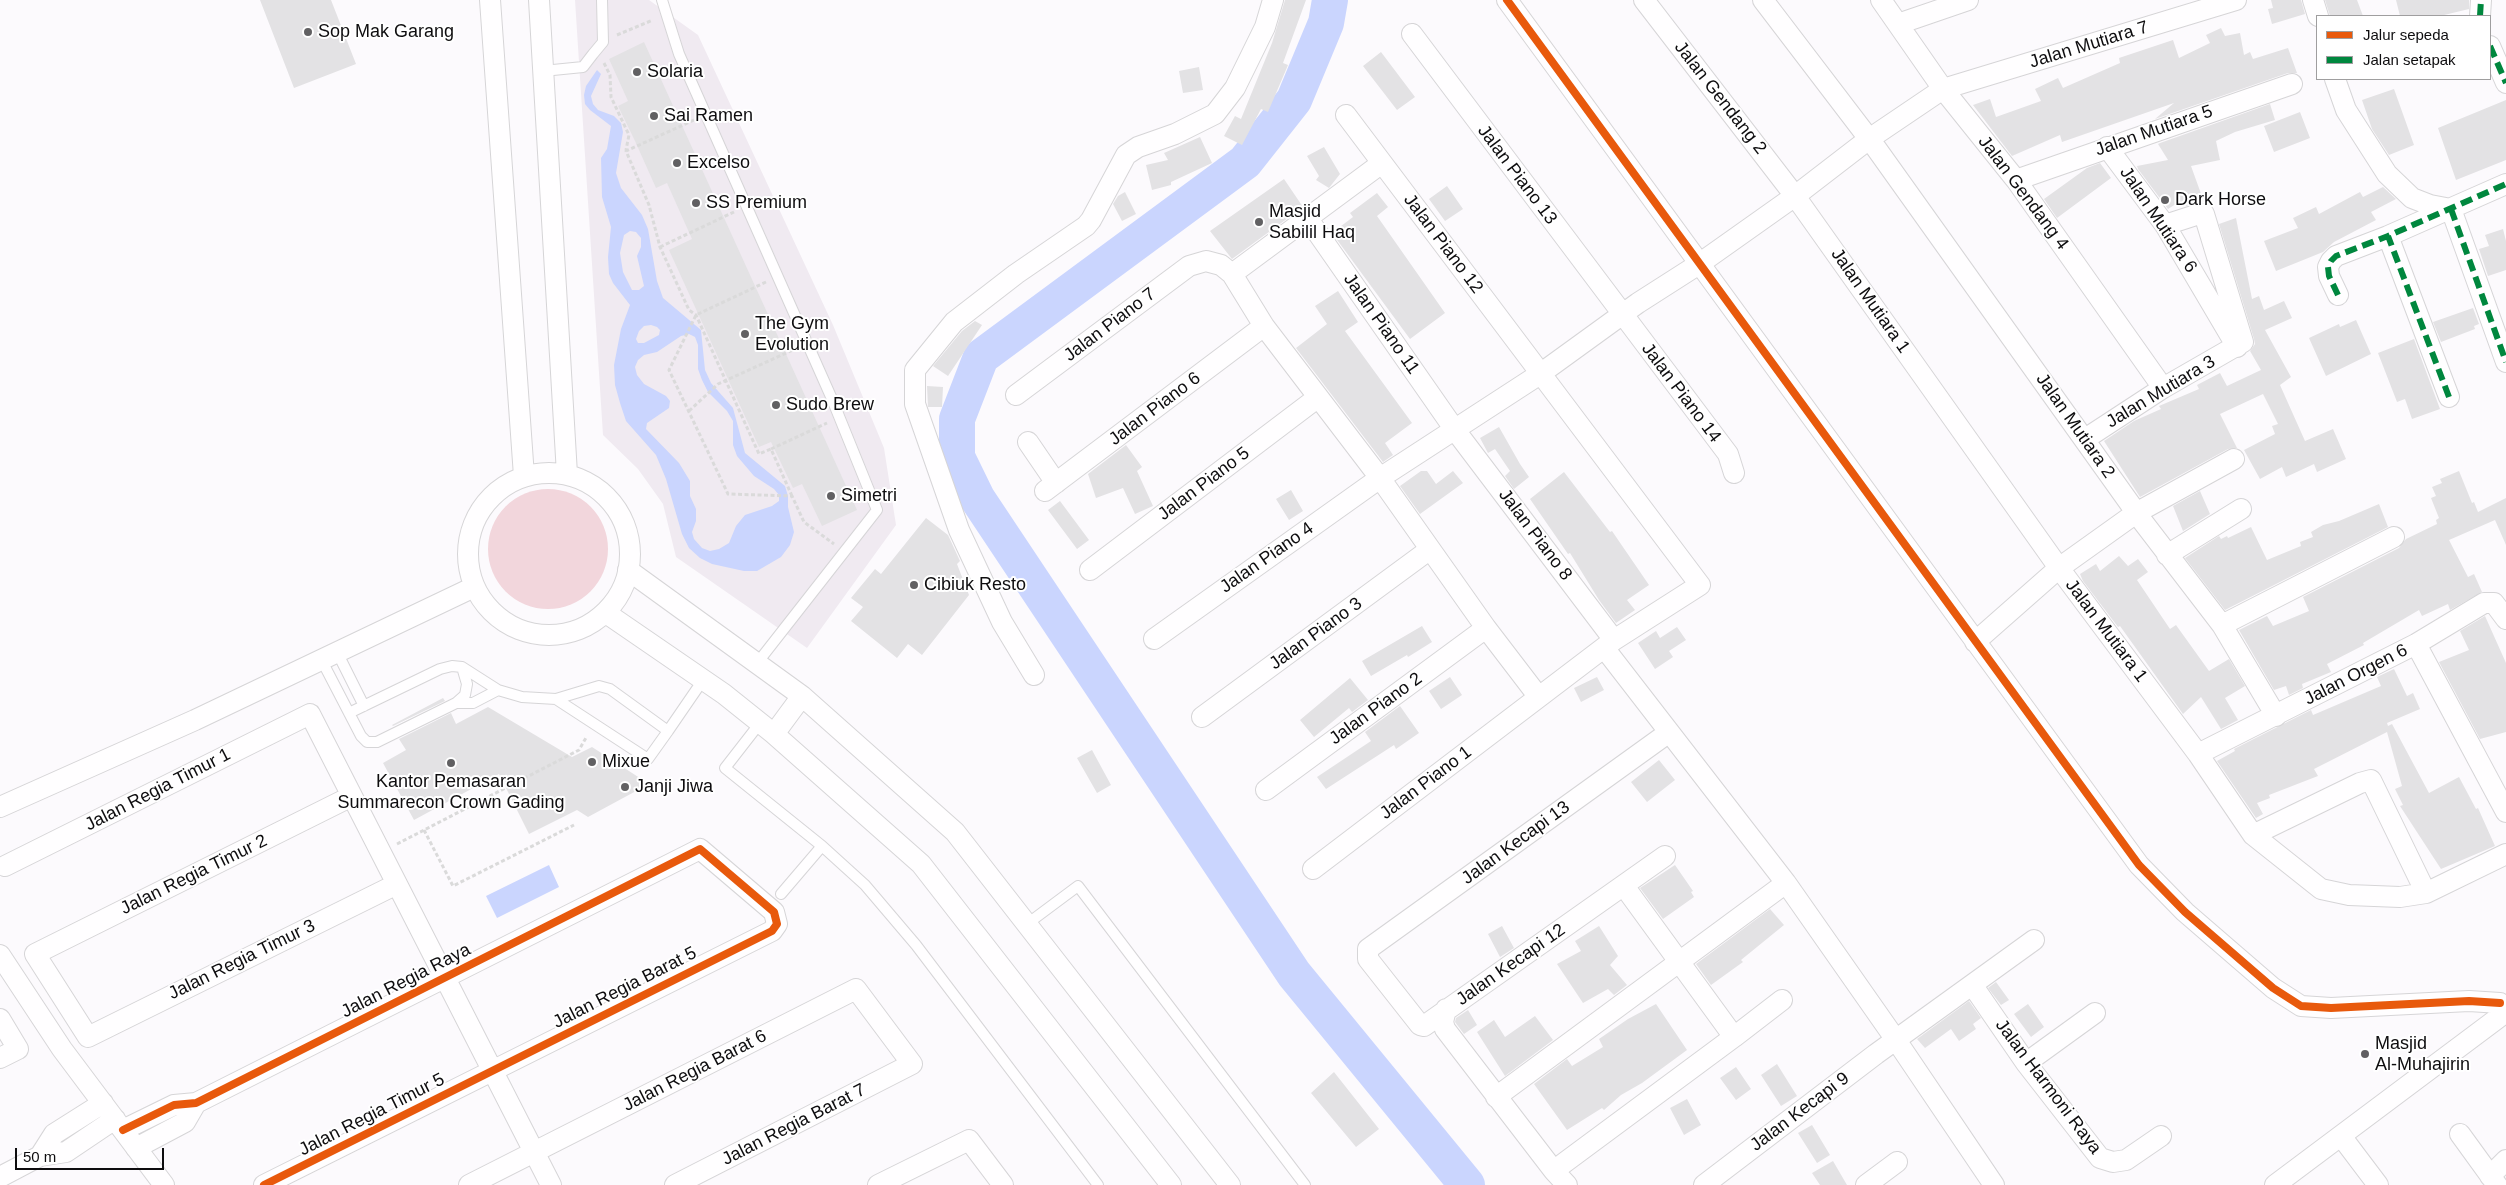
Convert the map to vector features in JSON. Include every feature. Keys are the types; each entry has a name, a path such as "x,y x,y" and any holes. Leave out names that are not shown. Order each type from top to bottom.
{"street":[{"path":"490,0 524,476"},
{"path":"540,0 567,474"},
{"path":"1034,675 1002,622 959,530 915,404 915,370 954,322 1016,274 1086,226 1095,214 1126,155 1138,147 1175,134 1215,114 1234,88 1265,27 1273,0"},
{"path":"1507,0 2138,865 2185,912 2273,988 2300,1006 2331,1008 2470,1001 2504,1007"},
{"name":"Jalan Gendang 2","path":"1644,0 1796,196"},
{"name":"Jalan Mutiara 2","path":"1763,0 1869,139 2085,438 2136,513 2222,625 2276,716"},
{"name":"Jalan Gendang 4","path":"1881,0 1943,90 2016,180 2163,388"},
{"path":"1898,24 1968,0"},
{"name":"Jalan Mutiara 7","path":"1680,275 1699,264 1796,196 1869,139 1943,90 2236,0"},
{"path":"2313,0 2318,15"},
{"path":"2480,15 2481,0"},
{"name":"Jalan Piano 13","path":"1412,34 1622,316"},
{"path":"2491,48 2506,83"},
{"path":"2335,80 2346,110 2387,174 2412,198 2430,205 2451,209"},
{"name":"Jalan Mutiara 5","path":"2016,180 2292,84"},
{"name":"Jalan Piano 12","path":"1346,115 1700,585 1609,645"},
{"name":"Jalan Mutiara 6","path":"2107,147 2165,225 2238,347"},
{"path":"1382,163 1232,274 1264,326 1317,398 1380,478 1429,550 1538,696"},
{"path":"2338,295 2329,276 2328,267 2336,256 2388,236 2506,184"},
{"name":"Jalan Mutiara 1","path":"1796,196 2059,568 2198,754 2253,835 2321,889 2357,896 2400,897 2426,893 2506,854"},
{"path":"2451,209 2506,362"},
{"path":"2165,225 2204,214 2244,339 2238,347"},
{"name":"Jalan Piano 11","path":"1308,219 1455,430"},
{"path":"2388,236 2449,397"},
{"name":"Jalan Piano 7","path":"1016,395 1189,266 1206,261 1221,265 1232,274"},
{"name":"Jalan Piano 4","path":"1154,638 1380,478 1540,374 1680,275"},
{"name":"Jalan Piano 14","path":"1622,316 1728,454 1734,473"},
{"name":"Jalan Piano 6","path":"1028,442 1050,487 1264,326"},
{"name":"Jalan Mutiara 3","path":"2085,438 2163,388 2238,347"},
{"name":"Jalan Piano 5","path":"1090,570 1317,398"},
{"name":"Jalan Piano 8","path":"1455,430 1609,645 1668,733 1786,883 1896,1040 1994,1185"},
{"path":"1975,642 2059,568 2136,513 2234,460"},
{"path":"545,472 567,474 596,487 618,510 629,539 628,570 620,593 606,613 584,627 559,634 533,633 509,625 488,609 474,587 467,561 470,534 477,517 481,509 500,489 524,476 545,472"},
{"path":"2167,555 2242,509"},
{"path":"2222,625 2394,537"},
{"name":"Jalan Piano 3","path":"1202,717 1429,550"},
{"path":"628,570 758,662 802,696 955,832 1230,1185"},
{"path":"0,808 195,720 474,587"},
{"name":"Jalan Orgen 6","path":"2198,754 2416,644 2484,603 2494,603 2506,619"},
{"path":"606,613 703,680 767,728 921,864 1172,1185"},
{"name":"Jalan Piano 2","path":"1266,790 1486,628"},
{"path":"2416,644 2506,812"},
{"name":"Jalan Piano 1","path":"1313,869 1538,696 1609,645"},
{"path":"767,728 802,696"},
{"name":"Jalan Regia Timur 1","path":"6,866 310,714 352,796"},
{"name":"Jalan Kecapi 13","path":"1446,1009 1426,1024 1420,1025 1367,955 1368,950 1668,733"},
{"path":"2253,835 2360,783 2371,780 2426,893"},
{"path":"352,796 551,1185"},
{"name":"Jalan Regia Timur 2","path":"88,1037 35,954 352,796"},
{"name":"Jalan Regia Raya","path":"0,1177 40,1156 54,1134 114,1117 174,1105 196,1103 700,849 774,912 777,924 772,931"},
{"name":"Jalan Kecapi 12","path":"1561,1178 1496,1097 1445,1029 1443,1015 1446,1009 1665,856"},
{"path":"1496,1097 1786,883"},
{"name":"Jalan Regia Timur 3","path":"88,1037 397,884"},
{"path":"1624,886 1734,1037"},
{"name":"Jalan Regia Barat 5","path":"492,1071 772,931"},
{"name":"Jalan Kecapi 9","path":"1704,1185 1896,1040 2034,940"},
{"path":"0,955 62,1049 164,1185"},
{"name":"Jalan Harmoni Raya","path":"1972,986 2026,1064 2100,1158 2113,1162 2126,1160 2161,1136"},
{"name":"Jalan Regia Barat 7","path":"675,1185 912,1064 856,989"},
{"name":"Jalan Regia Barat 6","path":"469,1185 856,989"},
{"path":"1561,1178 1782,1000"},
{"path":"2275,1185 2341,1136 2504,1007"},
{"path":"2026,1064 2095,1013"},
{"path":"0,1019 9,1054"},
{"name":"Jalan Regia Timur 5","path":"264,1185 492,1071"},
{"name":"Jalan Regia Raya","path":"136,1148 185,1122 196,1103"},
{"path":"2460,1134 2494,1180 2506,1160"},
{"path":"2341,1136 2378,1185"},
{"path":"878,1185 969,1140 1003,1185"},
{"path":"1872,1183 1898,1162"}],"lane":[{"path":"544,71 583,67 603,42 602,0"},
{"path":"662,0 679,54 840,418 877,510 758,662"},
{"path":"329,656 364,706"},
{"path":"329,656 349,713 361,736 367,742 378,742 456,703 465,695 467,684 462,667"},
{"path":"349,713 440,669 452,666 462,667 498,690 522,697 556,699 599,686 610,689 668,731"},
{"path":"556,699 648,759 703,680"},
{"path":"456,703 473,703 498,690"},
{"path":"767,728 725,768 822,846 865,885 916,945 1098,1185"},
{"path":"781,894 822,846"},
{"path":"1027,924 1078,886 1305,1185"}],"path":[{"path":"603,42 666,14"},
{"path":"593,54 603,62 610,75 611,97 629,135 626,151 649,205 660,247 689,310 696,315 759,454 840,418"},
{"path":"626,151 706,115"},
{"path":"660,247 747,207"},
{"path":"778,277 696,315 669,370 728,494 791,495"},
{"path":"689,411 718,384 807,344"},
{"path":"771,449 804,522 844,552"},
{"path":"381,852 579,750 594,724"},
{"path":"424,830 453,886 574,825"}],"shaded area":[{"path":"575,0 649,0 698,35 833,325 884,448 896,525 807,648 676,557 663,504 638,469 603,435"},
{"path":"548,489 560,490 571,494 581,499 590,507 598,516 603,526 607,537 607,561 603,572 598,582 590,591 581,599 571,604 560,608 548,609 536,608 525,604 515,599 506,591 498,582 493,572 489,561 488,549 489,537 493,526 498,516 506,507 515,499 525,494 536,490"}],"water":[{"path":"597,70 601,74 591,96 593,104 598,110 614,116 621,123 623,132 616,173 621,188 642,215 648,229 657,281 663,298 701,330 705,370 711,383 733,408 745,453 785,486 794,532 790,545 781,557 757,571 744,571 712,564 700,558 689,548 682,534 666,479 656,455 626,421 615,385 614,365 621,329 630,305 613,283 609,274 608,257 611,227 602,197 601,158 607,149 611,126 585,104 586,86","holes":["630,231 636,232 641,238 641,247 637,256 644,286 639,290 632,290 623,272 620,253 624,235","651,325 657,327 660,330 659,335 644,343 638,343 636,339 639,331 644,326","689,334 695,337 698,345 698,369 702,380 708,392 727,411 733,421 733,445 737,456 754,476 774,489 779,495 779,501 772,506 745,515 736,526 729,543 719,549 710,551 702,548 694,539 692,532 696,521 696,509 690,496 690,481 679,463 646,429 647,423 669,408 670,401 666,396 644,384 637,375 635,367 638,360 644,355 657,352 681,336"]},
{"path":"549,865 559,887 497,918 486,896"}],"building":[{"name":"Sop Mak Garang","path":"260,0 331,0 356,64 294,88"},
{"path":"1285,0 1306,0 1283,63 1288,65 1268,112 1261,109 1242,145 1224,136 1235,116 1241,119 1272,43"},
{"path":"2271,0 2301,0 2305,14 2272,24 2268,9 2273,8"},
{"path":"2325,0 2357,0 2363,15 2330,15"},
{"path":"2396,0 2469,0 2469,9 2444,15 2400,15"},
{"path":"2221,28 2225,36 2240,33 2244,55 2250,52 2253,59 2288,48 2297,73 2288,73 2155,119 2174,103 2062,142 2060,135 2012,156 1973,105 1990,99 1996,117 2041,101 2035,89 2058,78 2063,88 2120,63 2119,58 2173,40 2179,58 2210,43 2206,35"},
{"path":"644,42 857,510 822,526 802,484 793,488 771,442 759,447 669,250 692,239 667,183 656,188 618,106 628,101 609,59"},
{"path":"1381,52 1415,97 1397,110 1363,66"},
{"path":"1199,67 1203,90 1183,93 1179,71"},
{"path":"2394,89 2414,145 2389,155 2372,129 2362,100"},
{"path":"2506,100 2506,160 2456,180 2438,128"},
{"path":"2270,104 2275,120 2235,132 2216,141 2220,160 2191,166 2204,202 2181,207 2179,202 2168,209 2138,169 2137,166 2168,160 2158,144 2160,143"},
{"path":"2300,112 2310,138 2274,152 2264,126"},
{"path":"1200,137 1212,163 1171,182 1171,185 1152,190 1146,165 1168,160 1164,153"},
{"path":"1324,147 1340,174 1329,188 1316,180 1319,176 1307,156"},
{"path":"2100,163 2111,178 2057,218 2044,199 2087,168"},
{"name":"Masjid Sabilil Haq","path":"1284,179 1303,207 1232,259 1210,231"},
{"path":"1447,186 1463,209 1445,221 1429,199"},
{"path":"2383,187 2396,199 2371,212 2376,220 2334,242 2323,252 2276,271 2264,241 2298,228 2293,218 2316,207 2319,214 2360,192 2363,197"},
{"path":"1125,192 1136,214 1122,221 1113,204 1118,196"},
{"path":"1377,193 1388,207 1377,216 1445,313 1410,339 1332,233 1353,217 1350,213"},
{"path":"2236,218 2252,299 2259,296 2264,310 2284,301 2292,318 2265,330 2291,377 2280,385 2305,441 2333,429 2346,459 2317,472 2314,464 2286,477 2282,467 2260,479 2244,450 2275,434 2272,426 2278,424 2263,394 2220,414 2237,448 2228,449 2140,497 2104,441 2134,421 2161,409 2159,406 2199,389 2197,385 2220,373 2227,386 2261,370 2250,351 2255,344 2254,339 2219,224"},
{"path":"2503,229 2506,241 2506,270 2488,276 2479,249 2489,246 2485,235"},
{"path":"1338,291 1358,322 1345,331 1412,423 1385,443 1393,455 1383,462 1296,348 1327,324 1315,306"},
{"path":"2473,308 2479,324 2474,326 2475,329 2441,342 2433,322"},
{"path":"2356,320 2371,354 2326,376 2309,338 2339,324 2340,327"},
{"path":"975,321 982,325 948,376 933,366 962,331"},
{"path":"2414,339 2440,409 2412,419 2405,399 2397,402 2378,353"},
{"path":"927,386 943,387 942,407 928,407"},
{"path":"1499,427 1529,477 1514,489 1505,476 1510,471 1495,449 1488,453 1480,438"},
{"path":"1126,445 1142,467 1137,471 1153,506 1135,514 1123,488 1096,498 1088,474"},
{"path":"1421,471 1427,471 1436,484 1453,471 1463,483 1420,514 1400,486"},
{"path":"2459,471 2472,503 2474,502 2478,512 2506,498 2506,545 2495,520 2449,540 2468,577 2474,574 2482,592 2450,610 2448,604 2422,616 2419,610 2363,643 2364,645 2327,664 2331,672 2302,684 2303,688 2289,695 2286,686 2274,690 2239,630 2267,616 2273,626 2309,611 2303,597 2399,548 2406,539 2437,524 2436,520 2439,518 2431,498 2436,496 2432,487 2442,483 2440,479"},
{"path":"1564,472 1610,532 1612,531 1649,585 1627,600 1635,610 1616,623 1599,600 1570,553 1568,554 1530,499"},
{"path":"1291,490 1303,511 1289,520 1276,499"},
{"path":"2200,491 2210,514 2183,531 2173,506"},
{"path":"1060,501 1089,540 1077,549 1048,510"},
{"path":"2379,504 2388,527 2225,610 2185,558 2219,536 2221,539 2227,536 2228,538 2251,527 2267,560 2301,546 2300,542 2313,537 2311,532 2323,525 2339,521"},
{"name":"Cibiuk Resto","path":"926,518 948,535 960,561 957,564 969,595 922,655 908,644 897,658 851,621 863,607 851,598 875,569 881,574"},
{"path":"2119,556 2128,566 2138,559 2148,572 2137,580 2170,629 2176,625 2209,671 2229,659 2245,686 2225,698 2238,720 2221,729 2201,697 2183,714 2120,626 2118,627 2083,581 2080,574 2096,564 2100,571"},
{"path":"2485,616 2506,663 2506,732 2480,739 2439,662 2469,650 2460,631"},
{"path":"1422,626 1432,642 1371,676 1362,661"},
{"path":"1677,627 1686,640 1669,651 1673,657 1655,669 1638,643 1656,631 1660,638"},
{"path":"2394,669 2407,696 2413,693 2420,709 2387,723 2388,726 2392,724 2429,793 2459,777 2476,809 2478,808 2495,846 2441,869 2400,806 2403,805 2395,789 2402,786 2387,732 2314,769 2318,776 2269,795 2270,798 2257,803 2263,814 2256,818 2217,761 2235,751 2234,749 2311,710 2313,715 2381,686 2377,677"},
{"path":"1450,677 1462,695 1441,709 1429,691"},
{"path":"1597,677 1604,690 1581,702 1574,688"},
{"path":"1350,678 1368,700 1352,712 1349,708 1314,737 1300,720"},
{"path":"443,698 445,701 392,725"},
{"path":"1400,706 1419,733 1396,749 1394,745 1326,789 1317,777 1371,741 1365,732"},
{"path":"488,707 572,757 592,747 649,784 588,817 577,810 529,834 499,774 414,820 383,763 406,750 399,739 451,713 456,724"},
{"path":"1092,750 1111,785 1097,793 1077,758"},
{"path":"1659,760 1675,780 1647,802 1631,782"},
{"path":"1675,865 1693,891 1691,892 1694,897 1663,919 1640,888"},
{"path":"1770,909 1784,925 1741,960 1743,962 1711,985 1696,964"},
{"path":"1502,926 1514,948 1500,957 1488,934"},
{"path":"1599,926 1618,956 1610,965 1627,985 1614,995 1608,989 1583,1003 1557,964 1581,951 1575,941"},
{"path":"1996,982 2009,1000 2001,1005 1988,988"},
{"path":"1969,1001 1981,1018 1973,1024 1976,1029 1959,1041 1951,1029 1925,1048 1917,1039"},
{"path":"1656,1004 1687,1050 1642,1083 1621,1095 1604,1110 1602,1108 1567,1130 1534,1084 1567,1059 1572,1066 1603,1047 1599,1039 1628,1019"},
{"path":"2028,1004 2044,1027 2031,1037 2014,1014"},
{"path":"1468,1010 1477,1025 1464,1034 1455,1022 1456,1018"},
{"path":"1535,1016 1553,1040 1505,1076 1477,1032 1494,1020 1505,1037"},
{"path":"1777,1064 1797,1096 1781,1106 1761,1075"},
{"path":"1736,1067 1751,1089 1736,1100 1720,1078"},
{"path":"1334,1072 1379,1129 1356,1147 1311,1093"},
{"path":"1687,1099 1701,1125 1684,1135 1670,1108"},
{"path":"1812,1125 1830,1155 1817,1163 1798,1133"},
{"path":"1833,1161 1847,1185 1820,1185 1812,1173"}],"waterway":[{"path":"1330,0 1326,23 1294,100 1245,162 981,357 957,419 957,457 977,498 1294,974 1467,1185"}],"marked path":[{"path":"2480,15 2481,0"},
{"path":"2491,48 2506,83"},
{"path":"2449,397 2388,236 2506,184"},
{"path":"2451,209 2506,362"},
{"path":"2338,295 2329,276 2328,267 2331,261 2336,256 2388,236"}],"cycle path":[{"path":"1507,0 2139,865 2185,912 2273,988 2301,1006 2331,1008 2469,1001 2500,1003"},
{"path":"123,1130 174,1105 196,1103 700,849 774,912 777,924 772,931 264,1185"}],"place":[{"name":"Sop Mak Garang","path":"308,32"},
{"name":"Solaria","path":"637,72"},
{"name":"Sai Ramen","path":"654,116"},
{"name":"Excelso","path":"677,163"},
{"name":"Dark Horse","path":"2165,200"},
{"name":"SS Premium","path":"696,203"},
{"name":"Masjid Sabilil Haq","path":"1259,222"},
{"name":"The Gym Evolution","path":"745,334"},
{"name":"Sudo Brew","path":"776,405"},
{"name":"Simetri","path":"831,496"},
{"name":"Cibiuk Resto","path":"914,585"},
{"name":"Mixue","path":"592,762"},
{"name":"Kantor Pemasaran Summarecon Crown Gading","path":"451,763"},
{"name":"Janji Jiwa","path":"625,787"},
{"name":"Masjid Al-Muhajirin","path":"2365,1054"}]}
